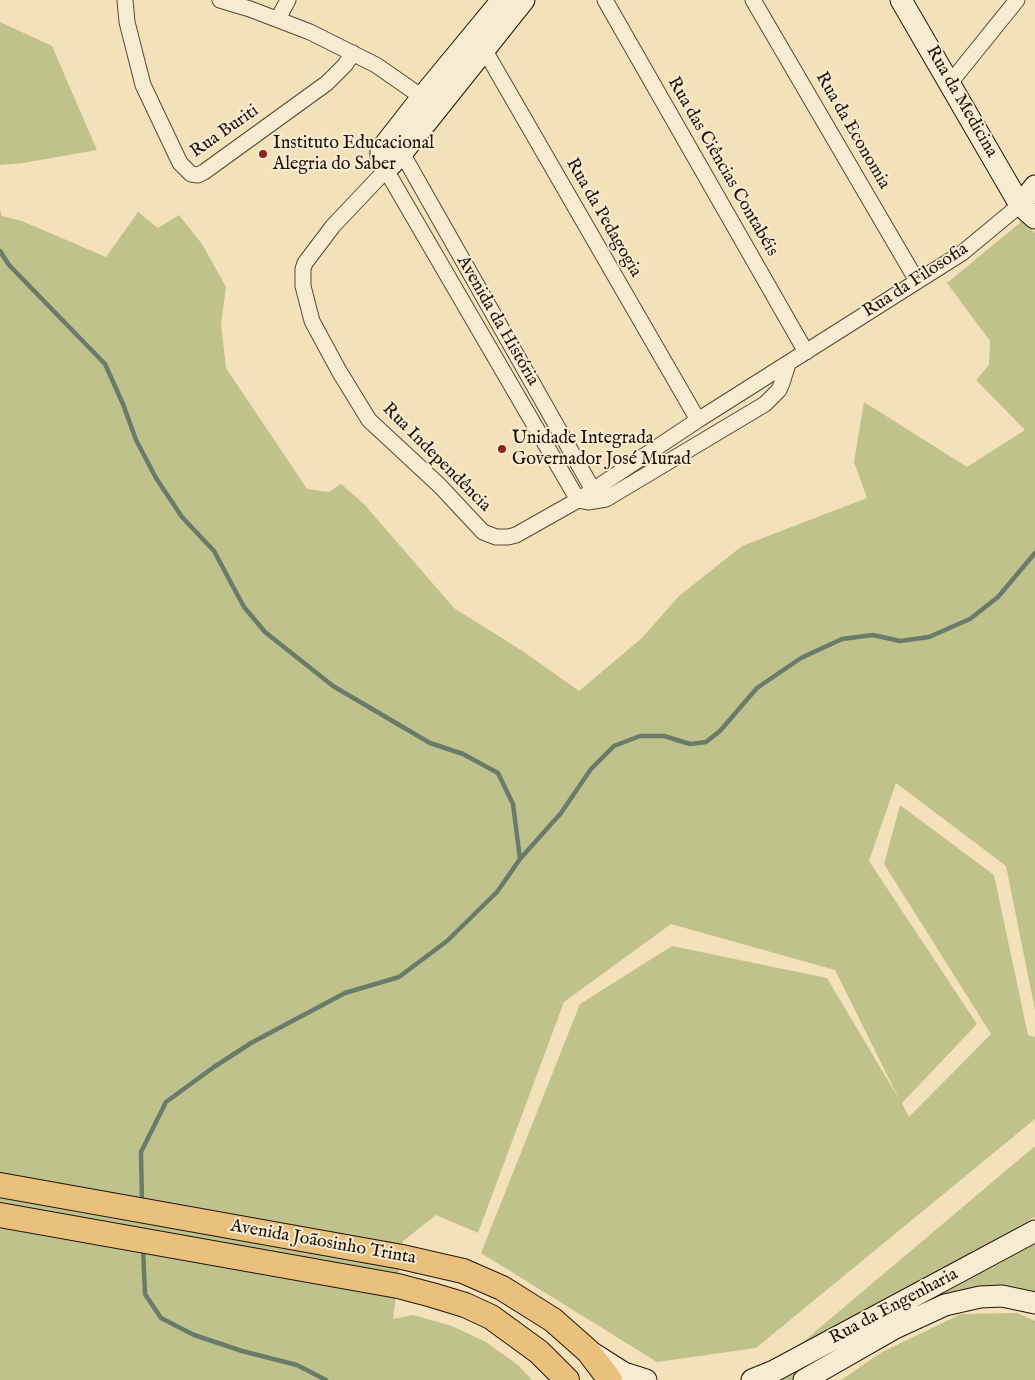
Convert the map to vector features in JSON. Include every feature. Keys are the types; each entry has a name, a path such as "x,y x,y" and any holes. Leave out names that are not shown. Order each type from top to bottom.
{"main road":[{"name":"Avenida Joãosinho Trinta","path":"0,1185 402,1256 463,1271 502,1288 553,1320 588,1351 610,1380"},
{"name":"Avenida Joãosinho Trinta","path":"0,1215 398,1286 465,1305 491,1317 538,1352 567,1380"}],"street":[{"name":"Rua Buriti","path":"125,0 127,22 144,84 180,163 191,174 198,175 204,172 327,82 345,65 353,53"},
{"path":"222,0 310,32 376,64 422,97"},
{"path":"278,19 288,0"},
{"name":"Avenida da História","path":"386,170 402,153 478,43 502,0"},
{"name":"Avenida da História","path":"524,0 422,97 383,147 381,155 386,170 578,500"},
{"name":"Rua das Ciências Contabéis","path":"605,0 806,352"},
{"name":"Rua da Economia","path":"753,0 918,281"},
{"name":"Rua da Medicina","path":"901,0 1028,212"},
{"path":"950,83 1017,0"},
{"name":"Rua da Pedagogia","path":"478,43 698,420"},
{"name":"Avenida da História","path":"402,153 593,490"},
{"name":"Rua Independência","path":"386,170 333,226 305,263 303,269 304,293 312,321 339,371 369,420 440,486 483,532 496,537 508,537 578,500"},
{"name":"Rua da Filosofia","path":"578,500 698,420 1028,212 1035,186"},
{"path":"578,500 588,502 606,499 765,404 779,390 788,364"},
{"name":"Rua da Engenharia","path":"752,1380 774,1372 1035,1232"},
{"path":"804,1380 895,1328 945,1305 980,1297 1002,1296 1035,1303"},
{"path":"588,1351 624,1373 646,1380"}],"green space":[{"path":"0,22 52,46 97,150 23,163 0,165"},
{"path":"0,209 2,216 22,221 106,257 138,212 158,228 179,215 202,244 226,287 221,324 226,368 307,489 329,492 341,484 364,504 454,608 524,652 579,691 642,638 679,596 742,546 867,498 854,462 864,402 967,467 1025,430 976,380 989,365 990,341 947,283 1022,221 1035,233 1035,1010 1006,866 896,783 869,861 977,1024 902,1103 909,1117 991,1034 884,864 900,805 994,875 1028,1035 1035,1037 1035,1119 756,1348 657,1362 481,1253 580,1004 672,946 827,978 899,1099 835,970 671,924 564,1002 478,1233 436,1215 403,1241 393,1319 413,1315 452,1326 486,1342 518,1365 532,1380 0,1380"},
{"path":"1035,1146 1035,1217 791,1352"},
{"path":"1035,1239 1035,1294 984,1287 948,1293 792,1380 779,1380"},
{"path":"1017,1313 1035,1321 1035,1380 841,1380 882,1352 961,1314"}],"waterway":[{"path":"0,251 9,265 105,364 123,404 136,440 156,478 182,517 214,551 244,607 265,632 333,686 430,743 463,754 498,773 513,804 520,859 497,892 447,941 399,977 345,993 251,1043 166,1102 141,1152 142,1202"},
{"path":"520,859 561,813 591,769 614,746 640,736 664,736 690,744 706,742 720,731 757,688 801,658 842,639 873,635 900,641 929,637 970,619 998,597 1035,553"},
{"path":"143,1248 145,1294 161,1318 194,1335 242,1351 297,1365 326,1380"}],"place":[{"name":"Instituto Educacional Alegria do Saber","path":"263,154"},
{"name":"Unidade Integrada Governador José Murad","path":"502,449"}]}
